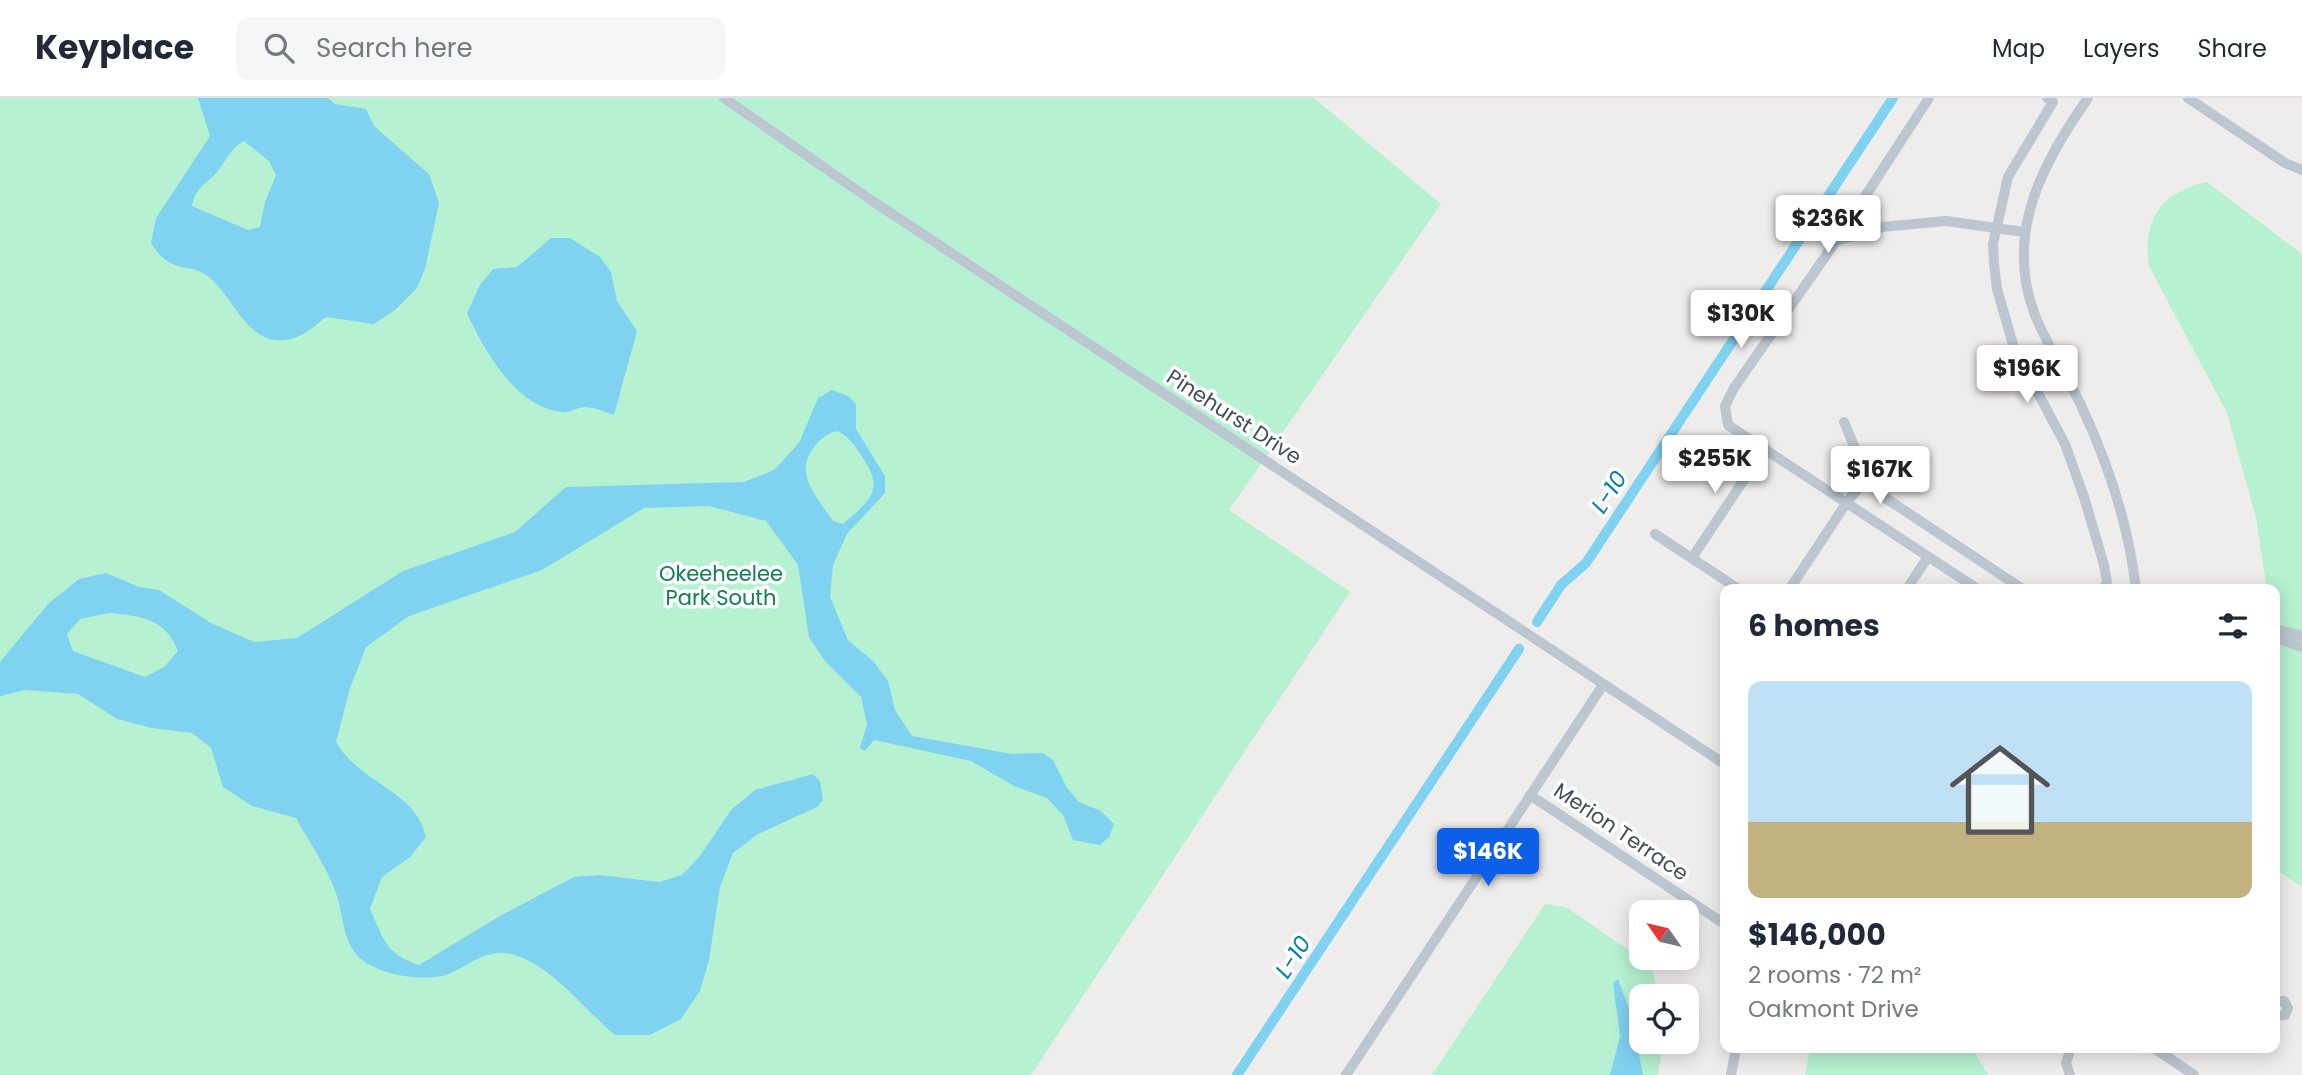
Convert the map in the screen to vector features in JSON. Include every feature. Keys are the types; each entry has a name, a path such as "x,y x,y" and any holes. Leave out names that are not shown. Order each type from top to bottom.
{"street":[{"name":"Pinehurst Drive","path":"723,98 871,200 1720,761"},
{"path":"1929,98 1836,241 1734,388 1725,407 1728,425 1970,584"},
{"path":"2047,98 2053,102 2027,139 2008,177 1993,244 1997,289 2014,348 2074,468 2104,565 2107,584"},
{"path":"2088,98 2044,167 2032,197 2024,232 2023,256 2029,296 2105,464 2124,525 2135,584"},
{"path":"2188,98 2285,163 2302,170"},
{"path":"1836,241 1882,228 1946,221 2024,232"},
{"path":"1844,422 1871,485 1887,499 2014,584"},
{"path":"1692,558 1765,449"},
{"path":"1793,584 1846,502 1868,477"},
{"path":"1656,534 1731,584"},
{"path":"1910,584 1928,556"},
{"path":"2280,634 2302,636"},
{"path":"2280,636 2302,647"},
{"path":"1346,1075 1603,684"},
{"name":"Merion Terrace","path":"1530,795 1720,921"},
{"path":"2280,1001 2284,1001 2288,1008 2285,1015 2280,1016"},
{"path":"1731,1075 1735,1053"},
{"path":"2069,1053 2066,1063 2070,1075"},
{"path":"2161,1053 2194,1075"}],"green space":[{"name":"Okeeheelee Park South","path":"0,98 1314,98 1441,204 1229,510 1350,592 1031,1075 0,1075"},
{"path":"2207,182 2302,254 2302,887 2280,872 2280,584 2266,584 2256,518 2227,413 2149,266 2149,234 2152,221 2167,201 2191,187"},
{"path":"1545,904 1566,907 1627,949 1629,970 1653,972 1656,984 1629,984 1629,1054 1661,1054 1658,1075 1432,1075"},
{"path":"1809,1053 1975,1053 1988,1075 1805,1075"}],"water":[{"path":"198,98 328,98 335,104 366,109 374,126 429,174 439,203 425,269 417,288 395,310 374,324 326,317 298,337 279,340 266,338 255,331 209,277 166,260 151,243 156,218 210,136","holes":["244,141 269,161 276,175 265,202 260,227 248,230 192,206 199,190 218,171 232,150"]},
{"path":"551,238 570,238 600,257 611,272 617,301 637,331 614,415 587,407 562,412 545,408 530,400 516,389 492,360 467,313 480,285 493,269 517,267"},
{"path":"832,390 848,396 856,404 856,429 885,476 885,493 847,534 833,565 830,597 848,640 874,662 888,681 895,710 912,736 1012,754 1043,753 1053,760 1067,788 1079,802 1101,811 1114,824 1109,837 1100,845 1073,840 1063,815 1047,798 1014,786 971,761 874,740 865,751 860,748 867,724 861,697 825,661 809,637 798,565 766,521 709,506 644,508 542,570 409,616 366,647 350,688 336,742 359,768 411,808 426,837 410,857 382,877 370,909 387,945 408,961 419,965 500,916 574,877 600,875 659,882 682,875 700,856 731,810 755,790 813,774 820,781 823,800 817,807 758,834 733,853 720,887 709,960 700,991 681,1019 650,1035 615,1035 555,979 515,955 489,955 451,973 428,978 401,976 375,967 364,961 351,947 332,883 296,818 252,806 223,787 211,748 192,733 152,728 117,719 78,694 25,690 0,696 0,662 48,604 79,579 106,573 139,587 159,590 211,623 254,642 297,638 403,571 515,532 566,487 744,482 774,470 799,443 818,398","holes":["838,431 856,447 873,480 871,495 843,524 833,521 814,494 806,475 809,456 815,446 825,436","109,613 141,618 159,625 173,640 178,651 164,667 145,677 73,651 67,634 80,619"]},
{"path":"1618,979 1629,1009 1629,1054 1639,1054 1643,1075 1610,1075 1620,1036 1613,983"}],"waterway":[{"name":"L-10","path":"1537,622 1561,585 1586,563 1893,98"},
{"name":"L-10","path":"1237,1075 1519,649"}]}
